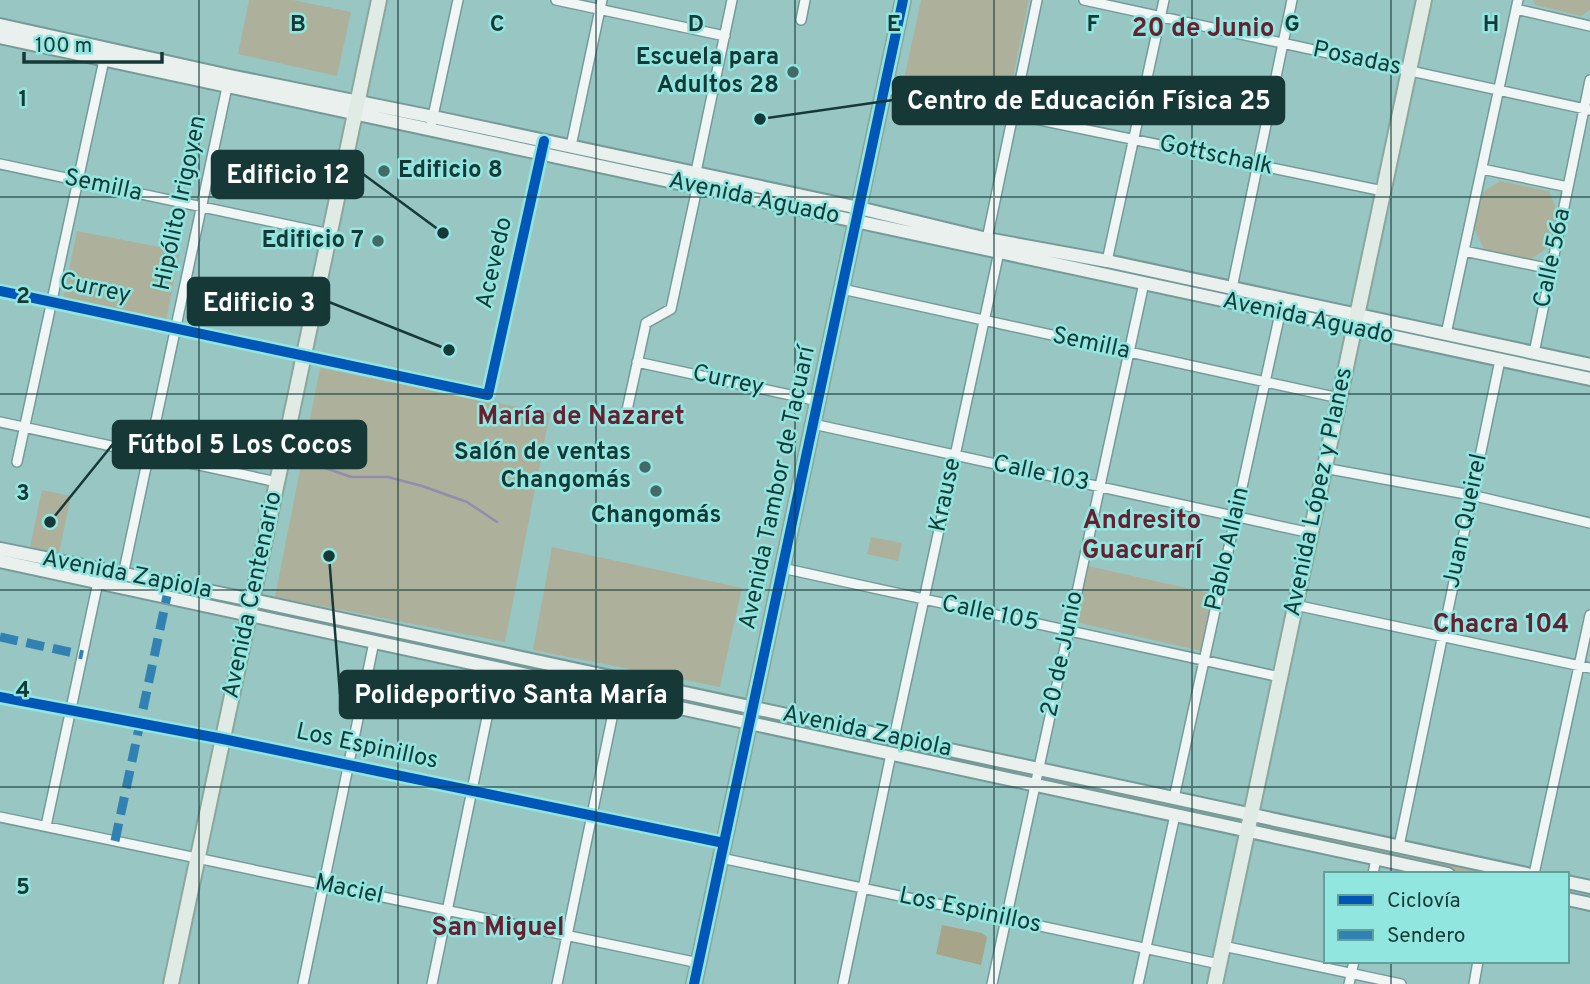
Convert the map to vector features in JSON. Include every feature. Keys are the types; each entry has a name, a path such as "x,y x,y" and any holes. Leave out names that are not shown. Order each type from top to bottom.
{"main road":[{"name":"Avenida Centenario","path":"171,984 379,0"},
{"name":"Avenida Tambor de Tacuarí","path":"694,984 903,0"},
{"name":"Avenida López y Planes","path":"1215,984 1424,0"},
{"name":"Avenida Aguado","path":"0,25 356,109"},
{"name":"Avenida Aguado","path":"0,37 227,87 432,123 695,183 1107,261 1232,288 1281,306"},
{"name":"Avenida Aguado","path":"543,147 571,146 695,183"},
{"name":"Avenida Aguado","path":"857,215 999,252 1144,283 1281,306 1355,322 1500,360 1590,379"},
{"name":"Avenida Aguado","path":"1355,322 1446,334 1590,365"},
{"name":"Avenida Zapiola","path":"1,559 123,575 250,606 753,708 1518,872"},
{"name":"Avenida Zapiola","path":"1,559 98,582 250,606 374,642 1439,872"},
{"path":"1569,882 1590,887"},
{"path":"1569,900 1590,904"}],"street":[{"path":"432,123 458,0"},
{"path":"556,0 601,5 725,36"},
{"path":"626,410 646,323 671,309 732,0"},
{"path":"801,20 805,0"},
{"path":"987,239 1037,0"},
{"name":"Posadas","path":"1084,0 1587,109"},
{"path":"1107,261 1164,0"},
{"path":"1232,288 1292,0"},
{"path":"571,146 601,5"},
{"path":"1446,334 1517,5 1590,26"},
{"path":"17,462 104,60"},
{"name":"Calle 56a","path":"1534,353 1587,109 1590,80"},
{"name":"Hipólito Irigoyen","path":"123,575 227,87"},
{"name":"Gottschalk","path":"884,88 1383,191"},
{"name":"Acevedo","path":"304,355 488,395 543,147"},
{"name":"Semilla","path":"0,164 330,234"},
{"path":"1482,169 1568,187"},
{"path":"1464,251 1551,270"},
{"name":"Krause","path":"894,738 999,252"},
{"name":"20 de Junio","path":"992,984 1144,283"},
{"name":"Semilla","path":"842,289 1339,398"},
{"name":"Currey","path":"0,291 304,355"},
{"name":"Pablo Allain","path":"1174,798 1281,306"},
{"name":"Juan Queirel","path":"1399,846 1500,360"},
{"name":"Currey","path":"637,362 818,401"},
{"path":"0,422 277,482"},
{"name":"Calle 103","path":"813,424 1311,533"},
{"path":"1325,468 1471,495 1590,523"},
{"name":"Calle 105","path":"782,568 1280,677"},
{"path":"46,826 98,582"},
{"path":"1296,605 1590,668"},
{"path":"1534,872 1590,615"},
{"path":"303,984 374,642"},
{"path":"432,984 498,669"},
{"path":"557,984 617,695"},
{"name":"Los Espinillos","path":"0,697 223,738 724,843"},
{"path":"843,984 891,754"},
{"path":"1138,984 1175,815"},
{"name":"Maciel","path":"0,817 699,963"},
{"name":"Los Espinillos","path":"721,858 1219,964"},
{"path":"1373,872 1376,858"},
{"path":"1223,946 1401,984"},
{"path":"1349,984 1354,963"},
{"path":"1474,984 1479,963"}],"green space":[{"path":"249,0 293,0 351,12 337,76 238,54"},
{"path":"921,0 1029,0 1009,96 905,75"},
{"path":"1533,0 1590,0 1590,10 1581,16 1535,5"},
{"path":"1500,181 1549,191 1557,211 1548,247 1530,260 1484,249 1474,229 1483,192"},
{"path":"77,231 180,251 166,321 63,300"},
{"path":"320,368 550,413 505,642 275,597"},
{"path":"42,490 71,496 59,553 30,547"},
{"path":"871,537 902,543 898,561 867,554"},
{"path":"552,547 742,588 720,687 533,650"},
{"path":"1088,566 1213,594 1201,651 1075,622"},
{"path":"267,609 1492,872 1458,872 267,614"},
{"path":"942,925 982,933 987,937 981,965 936,954"}],"waterway":[{"path":"294,457 351,477 388,477 422,486 467,502 497,522"}],"marked path":[{"path":"115,841 167,596"},
{"path":"0,637 83,655"}],"cycle path":[{"path":"694,984 903,0"},
{"path":"0,291 488,395 544,141"},
{"path":"0,697 223,739 724,843"}],"place":[{"name":"Escuela para Adultos 28","path":"793,72"},
{"name":"Centro de Educación Física 25","path":"760,119"},
{"name":"Edificio 8","path":"384,171"},
{"name":"Edificio 12","path":"443,233"},
{"name":"Edificio 7","path":"378,241"},
{"name":"Edificio 3","path":"449,350"},
{"name":"Salón de ventas Changomás","path":"645,467"},
{"name":"Changomás","path":"656,491"},
{"name":"Fútbol 5 Los Cocos","path":"50,522"},
{"name":"Polideportivo Santa María","path":"329,556"}],"district":[{"name":"20 de Junio","path":"1203,29"},
{"name":"María de Nazaret","path":"581,417"},
{"name":"Andresito Guacurarí","path":"1142,536"},
{"name":"Chacra 104","path":"1501,625"},
{"name":"San Miguel","path":"498,928"}]}
